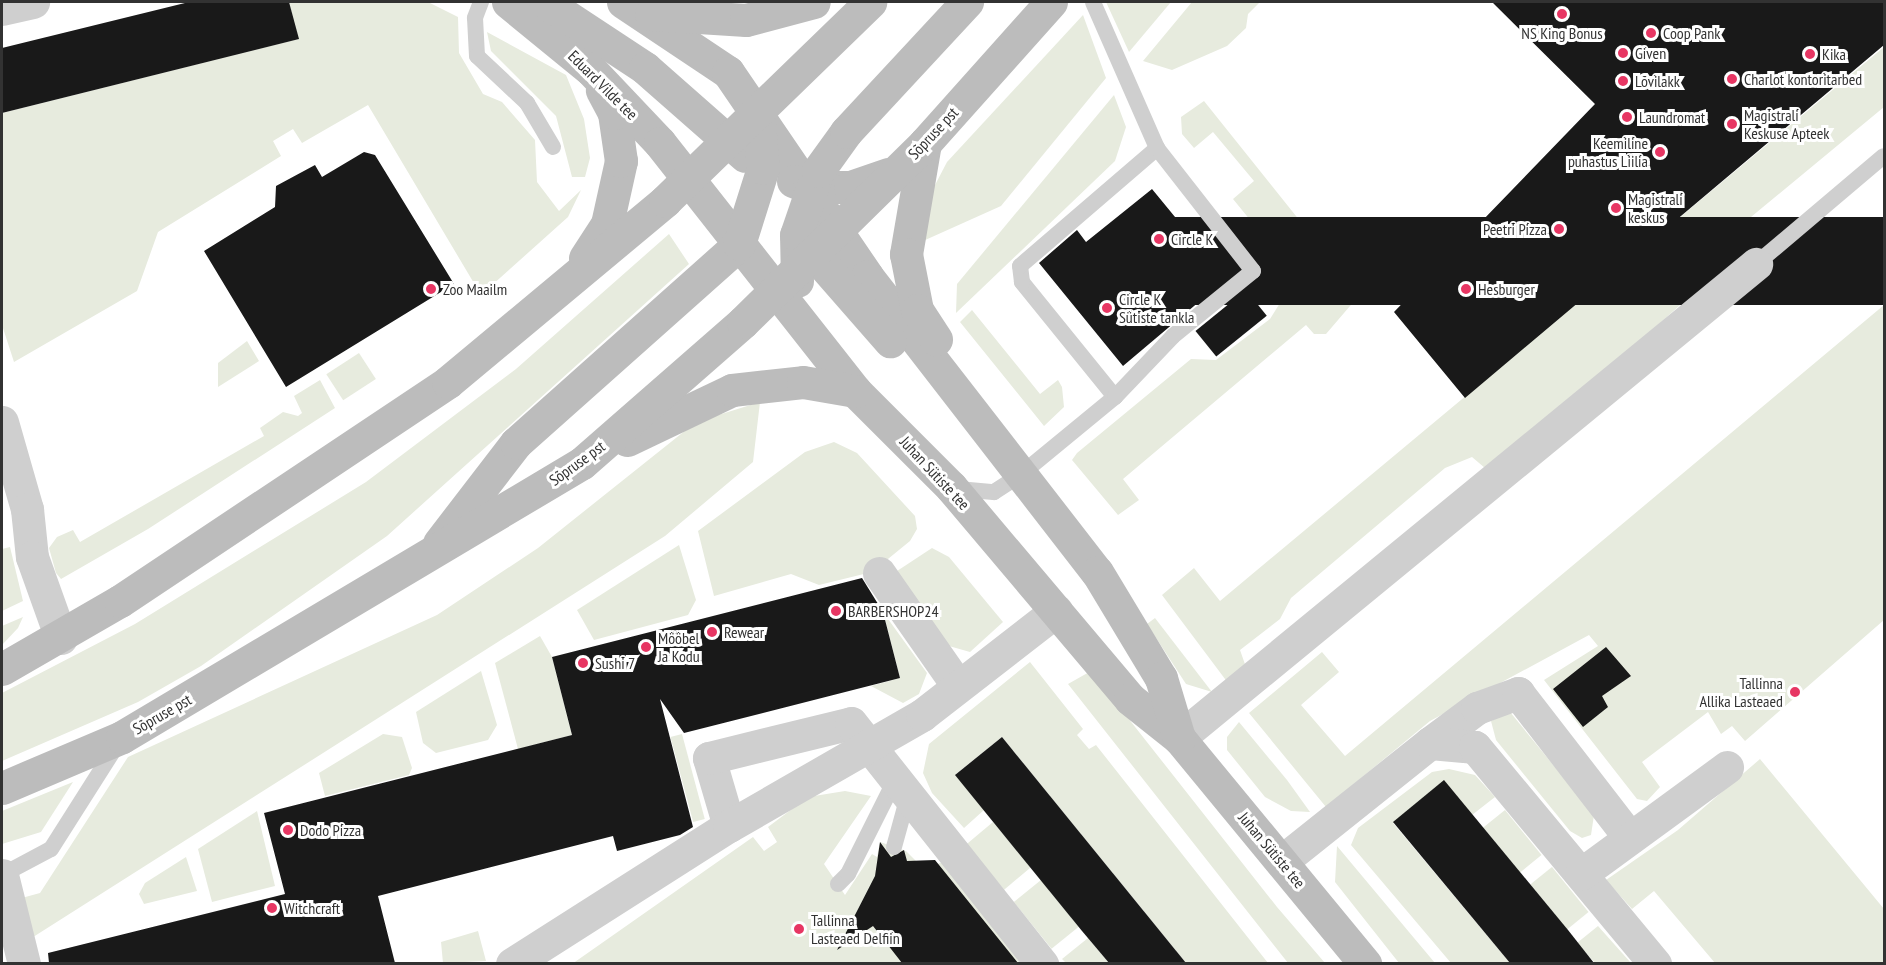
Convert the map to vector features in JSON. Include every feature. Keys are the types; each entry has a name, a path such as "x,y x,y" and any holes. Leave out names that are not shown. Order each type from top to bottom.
{"main road":[{"name":"Eduard Vilde tee","path":"508,2 591,70 687,192"},
{"path":"545,2 645,69 726,142 763,168 809,188 850,187 896,171"},
{"path":"634,8 746,20 814,2"},
{"path":"2,669 61,638 295,489 448,382 687,192 726,142 870,2"},
{"path":"803,255 809,188 846,132 967,2"},
{"name":"Sõpruse pst","path":"2,788 122,737 427,558 582,463 925,143 1051,2"},
{"path":"634,8 728,72 809,188"},
{"path":"566,286 607,224 618,182 620,143 614,113 591,70"},
{"path":"427,558 516,443 739,244 753,211 763,168 758,112"},
{"path":"687,192 753,211 803,255 925,383 953,390 952,362 917,310 906,255 925,143"},
{"path":"687,192 739,244 803,255"},
{"name":"Juhan Sütiste tee","path":"803,255 805,328 855,391 951,487 1130,699 1179,738 1365,963"},
{"path":"582,463 732,390 803,382 855,391"},
{"name":"Juhan Sütiste tee","path":"953,390 1097,572 1161,678 1179,738"}],"street":[{"path":"2,9 33,2"},
{"path":"1179,738 1756,264"},
{"path":"3,417 32,556 61,638"},
{"path":"879,573 957,685"},
{"path":"512,963 729,826 867,744 922,715 957,685 1056,611"},
{"path":"1282,861 1430,743 1478,708 1518,693 1630,838"},
{"path":"729,826 709,758 851,723 1042,963"},
{"path":"1430,743 1475,747 1655,963"},
{"path":"1581,874 1728,767"},
{"path":"2,875 24,963"}],"lane":[{"path":"481,2 475,18 477,56 527,103 553,147"},
{"path":"951,487 994,492 1020,475 1115,397 1173,336 1253,271 1157,148 1093,2"},
{"path":"1115,397 1022,282 1020,266 1157,148"},
{"path":"1756,264 1884,156"},
{"path":"2,875 51,849 122,737"},
{"path":"894,847 902,788"},
{"path":"838,884 848,874 902,788"}],"shaded area":[{"path":"289,2 428,2 458,17 459,53 483,94 502,102 535,140 537,182 559,211 581,190 568,217 481,295 368,105 302,143 293,129 273,141 281,156 158,232 137,291 14,362 2,325 2,113 298,39"},
{"path":"1106,2 1171,2 1129,52"},
{"path":"1192,2 1260,2 1248,14 1246,28 1227,46 1172,70 1143,61"},
{"path":"1083,15 1106,78 1001,206 923,241 934,187 947,162"},
{"path":"487,32 566,75 584,119 590,158 585,177 572,177 556,116 491,51"},
{"path":"1884,47 1884,107 1705,255 1719,270 1492,474 1472,457 1445,468 1291,598 1280,619 1240,650 1247,670 1228,683 1162,595 1194,568 1220,601"},
{"path":"1114,95 1126,127 1115,161 956,313 957,284"},
{"path":"1204,101 1356,291 1356,299 1326,334 1314,334 1306,325 1123,479 1139,500 1118,515 1072,460 1077,453 1191,359 1216,360 1270,319 1300,271 1325,300 1340,286 1310,247 1287,265 1233,199 1254,181 1213,132 1194,148 1182,134 1181,117"},
{"path":"669,234 689,264 387,536 201,666 138,702 2,761 2,693 135,624 366,482 516,369"},
{"path":"1884,305 1884,620 1745,741 1732,726 1721,734 1708,712 1642,762 1660,787 1647,801 1637,799 1544,680 1598,646 1589,635 1430,721 1326,807 1249,713 1322,652 1339,672 1301,705 1345,756"},
{"path":"972,310 1040,394 1058,380 1062,387 1064,407 1044,426 960,322"},
{"path":"247,341 259,361 218,387 218,363"},
{"path":"359,353 376,379 343,400 326,374"},
{"path":"320,380 335,408 148,529 61,579 56,573 49,548 57,537 73,530 80,542 264,436 260,428 283,412 298,416 302,413 294,396"},
{"path":"760,402 753,462 665,536 30,939 18,899 40,893 128,757 437,615 538,548 696,422"},
{"path":"834,442 857,453 915,516 917,529 910,541 872,572 819,585 791,574 714,596 698,531 805,452"},
{"path":"679,545 696,600 688,615 594,640 577,610"},
{"path":"10,547 23,601 2,611 2,549"},
{"path":"932,548 949,557 1003,622 970,652 949,646 894,573"},
{"path":"883,612 927,673 919,694 903,703 871,686 900,678"},
{"path":"23,617 18,628 2,645 2,626"},
{"path":"1155,618 1212,692 1186,684 1147,624"},
{"path":"540,636 552,657 572,735 518,749 495,663"},
{"path":"1030,662 1083,729 1077,735 1089,749 1096,745 1268,963 1186,963 1002,737 956,774 984,810 964,828 932,793 923,773 929,744"},
{"path":"481,671 497,725 488,740 436,753 423,743 416,712"},
{"path":"1091,671 1277,907 1325,963 1288,963 1068,684"},
{"path":"1510,712 1594,815 1591,835 1582,838 1570,831 1496,740 1491,721"},
{"path":"1239,722 1310,812 1291,811 1265,797 1227,750 1227,737"},
{"path":"383,734 402,737 412,768 409,775 325,796 319,773"},
{"path":"682,734 705,819 693,822 670,737"},
{"path":"1760,759 1884,909 1884,963 1715,963 1654,891 1632,909 1606,880 1678,830"},
{"path":"1449,769 1475,775 1495,797 1472,815 1393,823 1510,963 1451,963 1351,845 1358,828 1432,772"},
{"path":"73,782 41,832 2,844 2,811"},
{"path":"845,791 871,796 824,864 845,895 872,854 877,857 880,842 906,851 924,869 950,859 1034,964 572,964 753,837 764,851 777,842 768,827 808,797"},
{"path":"1505,810 1542,855 1520,873 1483,828"},
{"path":"257,811 275,886 212,902 198,849"},
{"path":"993,822 1031,867 1004,890 966,844"},
{"path":"1337,846 1435,963 1399,963 1335,882"},
{"path":"186,857 197,891 144,904 139,894 145,883"},
{"path":"1552,867 1589,912 1567,930 1530,885"},
{"path":"1041,880 1079,927 1052,949 1014,902"},
{"path":"1598,926 1631,963 1595,963 1577,943"},
{"path":"478,931 486,961 443,963 441,942"},
{"path":"1088,938 1109,963 1066,963 1062,959"}],"building":[{"path":"189,2 289,2 299,39 2,113 2,48"},
{"name":"Magistrali keskus","path":"1492,2 1884,2 1884,45 1465,398 1394,312 1595,104"},
{"path":"364,152 375,155 454,284 286,387 204,251 275,207 276,186 315,165 322,177"},
{"path":"1152,189 1226,279 1123,366 1039,263 1077,230 1086,242"},
{"path":"1124,217 1884,217 1884,305 1124,305"},
{"path":"1246,290 1267,316 1216,357 1195,331"},
{"path":"862,578 883,612 900,678 684,733 660,699 693,827 680,835 617,851 613,836 378,896 395,963 49,963 48,953 285,894 264,813 572,735 552,657"},
{"path":"1606,647 1631,676 1602,696 1608,707 1583,727 1553,689"},
{"path":"1002,737 1186,963 1109,963 1082,931 955,775"},
{"path":"1444,780 1594,963 1510,963 1393,822"},
{"path":"880,842 891,857 904,850 907,861 935,860 1018,963 902,963 873,926 837,950 875,876"}],"place":[{"name":"NS King Bonus","path":"1562,14"},
{"name":"Coop Pank","path":"1651,33"},
{"name":"Given","path":"1623,53"},
{"name":"Kika","path":"1810,54"},
{"name":"Charlot kontoritarbed","path":"1732,79"},
{"name":"Lõvilakk","path":"1623,81"},
{"name":"Laundromat","path":"1627,117"},
{"name":"Magistrali Keskuse Apteek","path":"1732,124"},
{"name":"Keemiline puhastus Liilia","path":"1660,152"},
{"name":"Magistrali keskus","path":"1616,208"},
{"name":"Peetri Pizza","path":"1559,229"},
{"name":"Circle K","path":"1159,239"},
{"name":"Zoo Maailm","path":"431,289"},
{"name":"Hesburger","path":"1466,289"},
{"name":"Circle K Sütiste tankla","path":"1107,308"},
{"name":"BARBERSHOP24","path":"836,611"},
{"name":"Rewear","path":"712,632"},
{"name":"Mööbel Ja Kodu","path":"646,647"},
{"name":"Sushi 7","path":"583,663"},
{"name":"Tallinna Allika Lasteaed","path":"1795,692"},
{"name":"Dodo Pizza","path":"288,830"},
{"name":"Witchcraft","path":"272,908"},
{"name":"Tallinna Lasteaed Delfiin","path":"799,929"}]}
